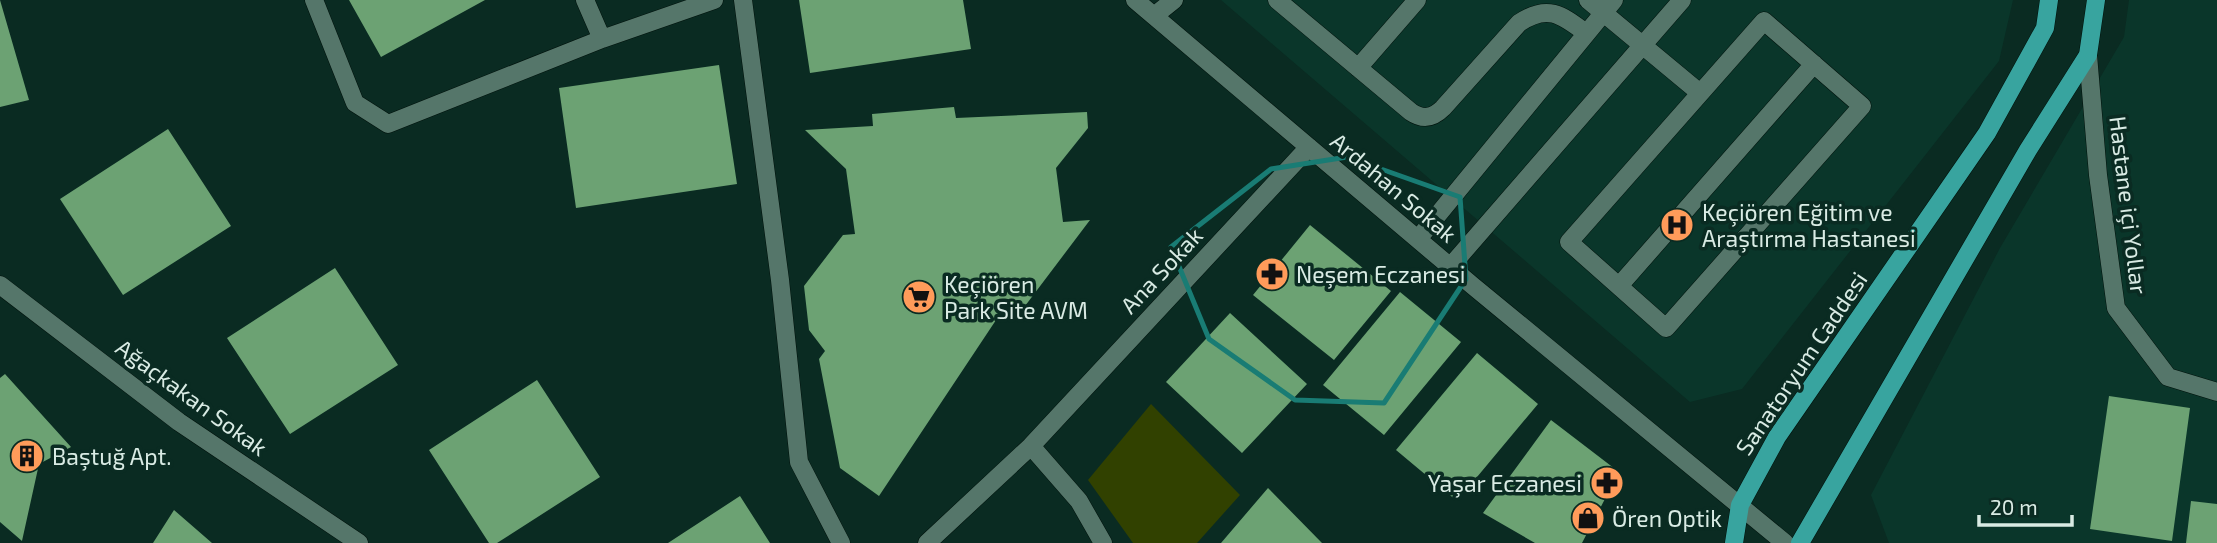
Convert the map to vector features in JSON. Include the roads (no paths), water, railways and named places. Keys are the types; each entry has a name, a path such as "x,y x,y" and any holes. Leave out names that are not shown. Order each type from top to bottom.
{"main road":[{"name":"Sanatoryum Caddesi","path":"1734,543 1740,505 1777,437 1987,133 2045,28 2049,0"},
{"path":"1800,543 2028,150 2088,55 2096,0"}],"street":[{"path":"314,0 355,103 388,124 602,39 714,0"},
{"path":"585,0 602,39"},
{"path":"743,0 780,280 799,462 841,543"},
{"name":"Ardahan Sokak","path":"1135,0 1450,267 1785,543"},
{"path":"1154,16 1174,0"},
{"path":"1358,68 1417,0"},
{"path":"1588,0 1609,6 1642,45 1700,93"},
{"path":"1450,267 1682,0"},
{"path":"1288,3 1410,112 1430,117 1443,108 1518,23 1528,16 1539,12 1559,15 1586,33"},
{"path":"1418,239 1609,6"},
{"path":"1765,21 1862,106 1666,328 1569,242 1700,93 1765,21"},
{"name":"Hastane içi Yollar","path":"2088,55 2098,175 2116,308 2168,377 2217,392"},
{"path":"1619,286 1814,64"},
{"name":"Ana Sokak","path":"927,543 1031,446 1309,146"},
{"name":"Ağaçkakan Sokak","path":"0,285 179,422 359,543"},
{"path":"1031,446 1079,501 1104,543"}],"place":[{"name":"Keçiören Eğitim ve Araştırma Hastanesi","path":"1677,225"},
{"name":"Neşem Eczanesi","path":"1272,274"},
{"name":"Keçiören Park Site AVM","path":"919,297"},
{"name":"Baştuğ Apt.","path":"27,456"},
{"name":"Yaşar Eczanesi","path":"1607,483"},
{"name":"Ören Optik","path":"1588,518"}]}
